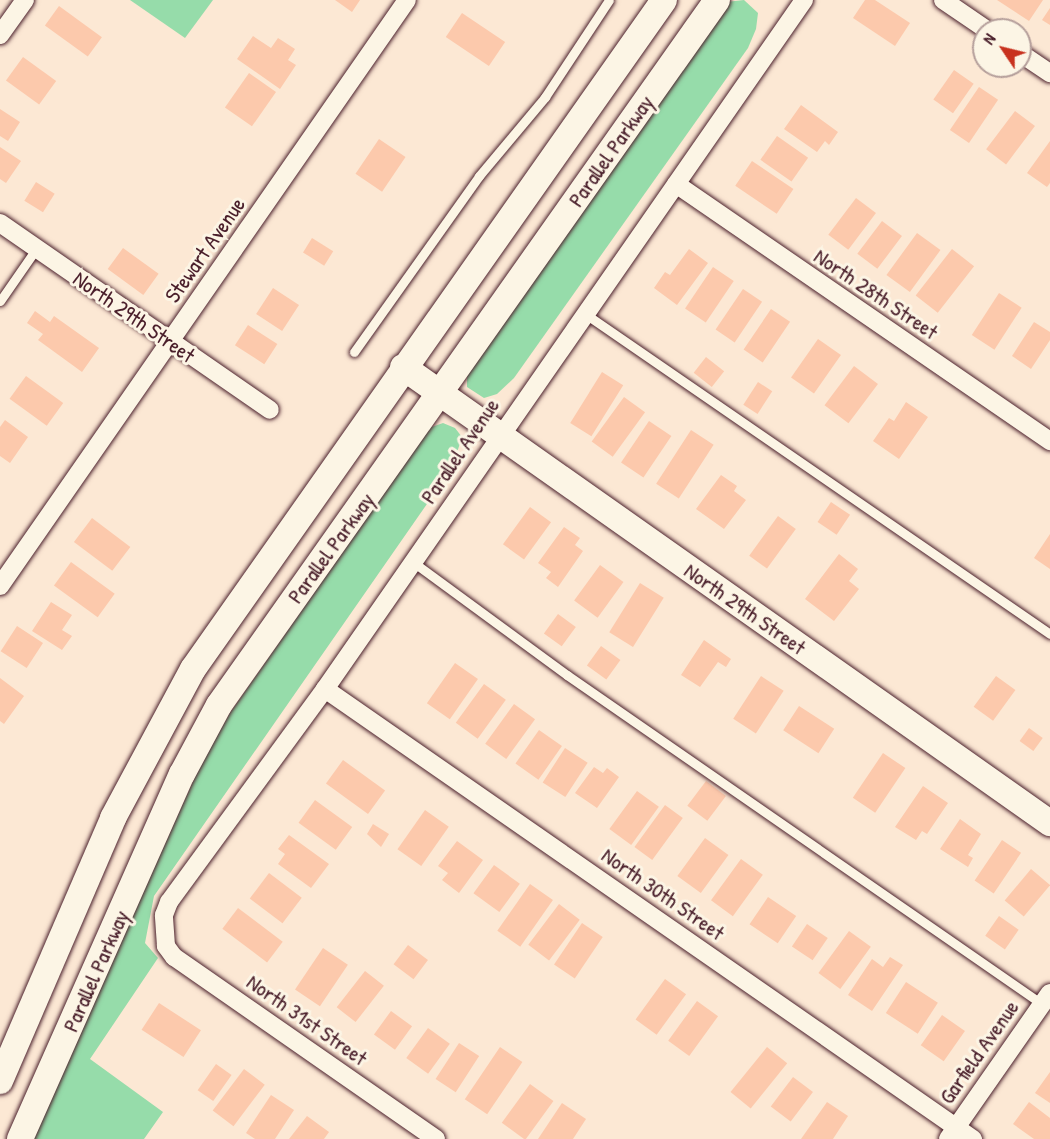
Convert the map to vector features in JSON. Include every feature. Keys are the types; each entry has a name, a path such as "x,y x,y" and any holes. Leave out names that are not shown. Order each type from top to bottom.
{"main road":[{"name":"Parallel Parkway","path":"0,1081 114,818 193,669 664,0"},
{"name":"Parallel Parkway","path":"20,1139 182,774 219,705 441,394 717,0"},
{"name":"North 29th Street","path":"403,368 1050,823"}],"street":[{"path":"0,35 25,0"},
{"name":"Stewart Avenue","path":"0,586 407,0"},
{"path":"943,0 972,20"},
{"name":"Parallel Avenue","path":"163,932 169,902 325,689 498,436 676,184 796,3"},
{"path":"1032,60 1050,73"},
{"name":"North 28th Street","path":"676,184 1050,441"},
{"name":"North 29th Street","path":"0,223 170,343 270,410"},
{"name":"North 30th Street","path":"325,689 952,1133 973,1139"},
{"name":"North 31st Street","path":"163,932 166,946 174,957 436,1139"},
{"name":"Garfield Avenue","path":"952,1133 1046,999"}],"lane":[{"path":"354,352 479,176 545,97 609,0"},
{"path":"0,301 36,249"},
{"path":"584,313 1050,634"},
{"path":"413,562 567,675 1046,999"}],"green space":[{"path":"130,0 213,0 185,38"},
{"path":"744,0 758,13 756,29 748,48 514,378 497,394 484,398 467,387 467,375 726,2"},
{"path":"443,423 455,428 462,437 452,468 154,896 145,943 158,958 90,1059 163,1112 144,1139 32,1139 200,766 230,713 429,428"}],"building":[{"path":"335,0 360,0 352,12"},
{"path":"865,0 875,0 910,23 895,46 853,18"},
{"path":"997,0 1043,0 1031,18 1024,18"},
{"path":"59,6 102,37 88,57 45,25"},
{"path":"1050,8 1050,25 1042,20"},
{"path":"462,13 505,42 489,66 446,37"},
{"path":"253,36 271,48 278,38 295,49 288,60 296,65 280,89 237,59"},
{"path":"23,57 56,81 39,105 6,80"},
{"path":"954,70 974,84 953,113 933,99"},
{"path":"249,73 276,92 252,126 225,107"},
{"path":"979,87 998,100 969,143 950,130"},
{"path":"801,105 838,132 829,145 825,141 817,152 784,129"},
{"path":"0,109 20,122 8,141 0,136"},
{"path":"1015,111 1035,126 1006,164 986,149"},
{"path":"777,136 808,158 791,182 760,160"},
{"path":"379,139 406,157 382,192 356,174"},
{"path":"1050,141 1050,183 1047,187 1027,173"},
{"path":"0,147 21,161 6,183 0,179"},
{"path":"752,161 793,189 777,214 735,186"},
{"path":"36,182 55,194 43,212 24,201"},
{"path":"856,198 876,213 848,250 828,235"},
{"path":"882,221 902,236 877,269 857,254"},
{"path":"917,233 940,250 910,292 886,275"},
{"path":"312,238 333,251 324,266 303,252"},
{"path":"123,248 159,274 143,295 108,269"},
{"path":"689,249 708,263 677,305 654,288 665,272 670,275"},
{"path":"952,249 974,266 938,313 916,295"},
{"path":"713,267 734,281 706,322 685,308"},
{"path":"273,288 299,305 282,331 256,314"},
{"path":"743,289 762,302 735,342 716,330"},
{"path":"999,293 1022,308 994,350 972,335"},
{"path":"771,309 790,322 763,362 744,350"},
{"path":"35,311 50,322 54,316 99,348 82,372 38,340 43,334 27,323"},
{"path":"1034,322 1050,332 1050,340 1031,369 1012,356"},
{"path":"248,325 277,344 264,364 235,345"},
{"path":"818,339 841,355 814,394 791,378"},
{"path":"706,357 724,371 712,387 694,373"},
{"path":"854,366 878,384 848,423 825,405"},
{"path":"602,372 623,385 591,436 570,423"},
{"path":"26,376 63,403 47,426 10,399"},
{"path":"758,382 772,391 758,414 743,405"},
{"path":"624,397 645,412 613,457 592,441"},
{"path":"906,402 928,417 899,459 873,441 889,418 894,421"},
{"path":"5,420 28,437 10,463 0,456 0,427"},
{"path":"649,421 671,436 643,478 621,462"},
{"path":"691,430 714,445 679,498 656,484"},
{"path":"721,475 737,486 734,491 746,500 724,529 696,509"},
{"path":"831,502 850,515 837,535 818,522"},
{"path":"530,507 551,522 524,559 503,544"},
{"path":"778,516 796,529 767,569 749,556"},
{"path":"92,518 130,547 112,571 74,542"},
{"path":"564,527 580,538 575,545 583,551 558,587 546,578 551,572 538,563"},
{"path":"1050,534 1050,569 1034,558"},
{"path":"839,554 858,569 849,581 859,589 834,621 805,599"},
{"path":"71,562 115,594 98,617 54,585"},
{"path":"600,565 623,582 598,618 574,601"},
{"path":"640,583 664,598 633,647 609,632"},
{"path":"51,602 72,615 62,630 72,636 62,650 32,631"},
{"path":"558,614 576,627 562,646 544,633"},
{"path":"17,626 43,643 27,668 1,651"},
{"path":"704,640 731,659 726,667 718,662 700,687 681,675"},
{"path":"601,646 620,660 606,680 587,665"},
{"path":"455,663 478,679 450,719 427,703"},
{"path":"761,676 784,691 756,733 733,719"},
{"path":"996,676 1015,690 993,721 974,707"},
{"path":"0,678 24,696 4,724 0,721"},
{"path":"484,684 506,700 478,739 456,723"},
{"path":"514,704 535,719 506,759 485,744"},
{"path":"799,706 834,729 818,753 783,730"},
{"path":"1029,728 1043,738 1033,751 1020,741"},
{"path":"539,730 562,746 538,780 515,764"},
{"path":"565,748 588,763 565,797 543,782"},
{"path":"883,753 905,768 875,813 853,798"},
{"path":"343,760 385,791 368,814 326,783"},
{"path":"594,767 603,773 607,768 619,777 597,808 575,793"},
{"path":"706,781 726,796 707,821 687,806"},
{"path":"923,786 948,803 927,834 922,831 916,840 895,827"},
{"path":"637,791 659,807 631,845 609,829"},
{"path":"315,800 352,827 336,850 299,823"},
{"path":"665,805 683,818 652,860 634,847"},
{"path":"425,810 449,827 421,866 397,849"},
{"path":"960,819 981,834 968,855 973,858 968,867 940,849"},
{"path":"373,824 389,834 381,847 367,834"},
{"path":"289,835 329,864 311,888 278,864 285,854 278,849"},
{"path":"705,838 728,855 701,893 677,876"},
{"path":"1002,840 1021,853 994,893 975,881"},
{"path":"457,841 483,860 459,893 442,880 448,873 438,866"},
{"path":"741,859 763,875 733,916 711,900"},
{"path":"494,865 520,884 499,912 473,893"},
{"path":"1031,869 1050,885 1024,916 1005,900"},
{"path":"269,873 302,898 282,923 250,899"},
{"path":"530,884 553,900 520,947 497,931"},
{"path":"768,897 796,916 778,943 750,924"},
{"path":"559,904 580,920 549,960 528,945"},
{"path":"238,908 283,942 267,962 222,929"},
{"path":"999,916 1019,930 1005,949 985,936"},
{"path":"582,923 603,937 575,978 554,964"},
{"path":"807,924 828,938 813,960 792,946"},
{"path":"849,931 871,947 840,989 818,973"},
{"path":"408,945 428,960 414,979 394,964"},
{"path":"323,948 348,965 320,1006 295,989"},
{"path":"890,957 903,965 872,1011 848,995 872,959 883,967"},
{"path":"365,971 384,986 356,1022 337,1007"},
{"path":"665,979 686,994 657,1035 636,1019"},
{"path":"906,982 938,1003 918,1034 886,1013"},
{"path":"697,1001 718,1016 689,1056 668,1041"},
{"path":"159,1003 201,1030 184,1057 142,1030"},
{"path":"391,1011 412,1026 395,1050 374,1034"},
{"path":"942,1015 965,1031 944,1061 921,1045"},
{"path":"428,1028 450,1044 428,1074 406,1058"},
{"path":"459,1043 479,1056 456,1092 436,1079"},
{"path":"500,1047 522,1062 487,1114 465,1099"},
{"path":"767,1047 787,1063 751,1108 730,1092"},
{"path":"216,1064 232,1075 213,1101 198,1090"},
{"path":"244,1069 265,1085 233,1126 213,1111"},
{"path":"1050,1072 1050,1103 1035,1093"},
{"path":"793,1077 813,1092 791,1122 771,1107"},
{"path":"530,1084 553,1101 526,1139 502,1123"},
{"path":"271,1095 294,1110 275,1139 255,1139 246,1133"},
{"path":"827,1102 848,1116 833,1139 801,1139"},
{"path":"1029,1102 1050,1118 1050,1139 1034,1139 1013,1124"},
{"path":"562,1103 586,1119 573,1139 538,1139"},
{"path":"307,1116 329,1132 324,1139 289,1139"}]}
